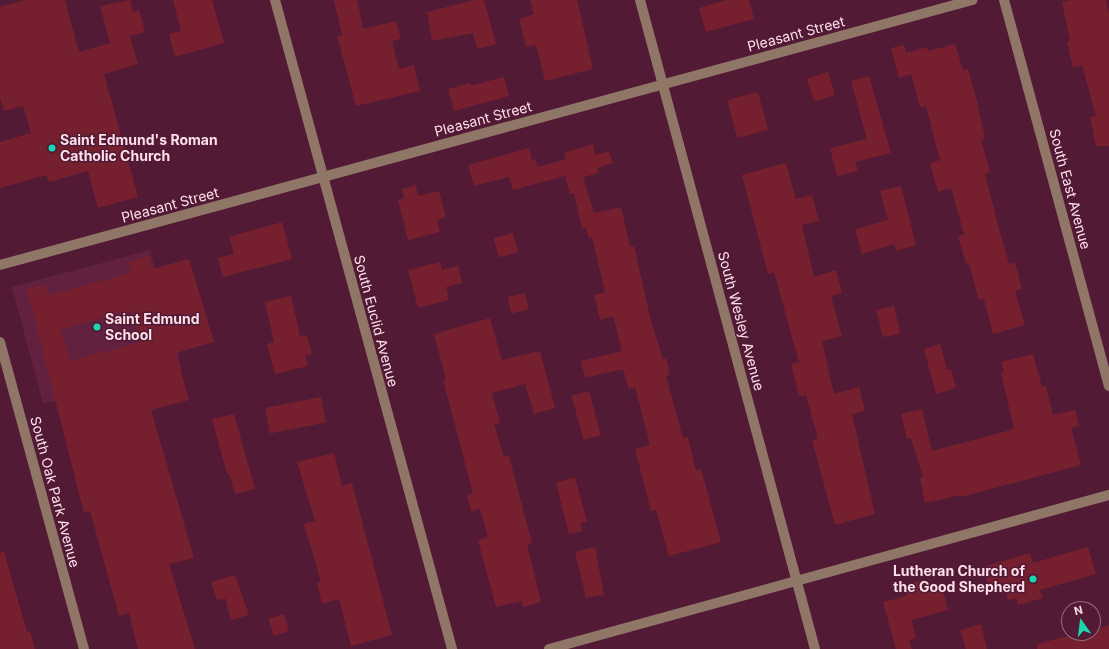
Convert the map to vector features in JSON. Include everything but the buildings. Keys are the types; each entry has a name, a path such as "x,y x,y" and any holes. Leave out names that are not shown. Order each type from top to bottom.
{"street":[{"name":"South Euclid Avenue","path":"275,0 452,649"},
{"name":"South Wesley Avenue","path":"640,0 815,649"},
{"name":"Pleasant Street","path":"0,265 973,0"},
{"name":"South East Avenue","path":"1004,0 1109,386"},
{"name":"South Oak Park Avenue","path":"0,342 84,649"},
{"path":"549,649 1109,495"}],"shaded area":[{"name":"Saint Edmund School","path":"150,250 181,367 43,404 12,287"}],"place":[{"name":"Saint Edmund's Roman Catholic Church","path":"52,148"},
{"name":"Saint Edmund School","path":"97,327"},
{"name":"Lutheran Church of the Good Shepherd","path":"1033,579"}]}
